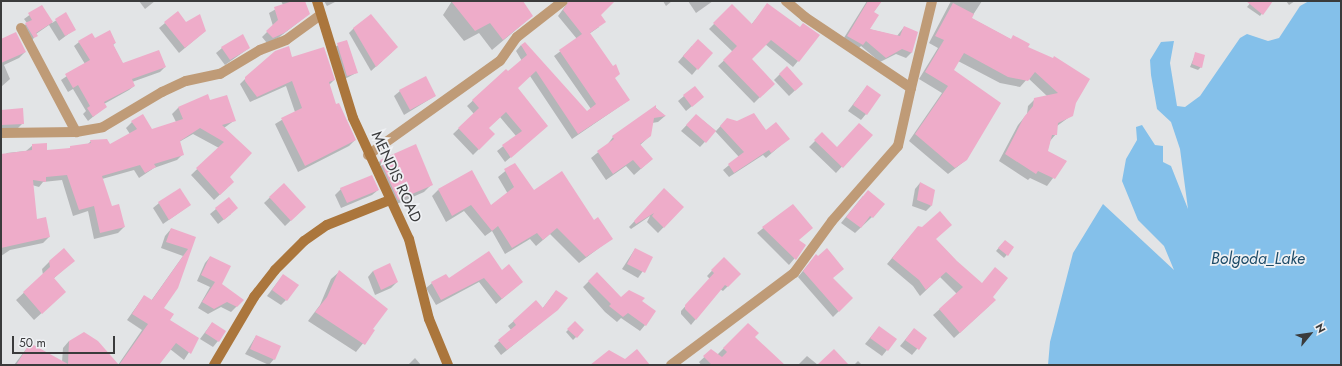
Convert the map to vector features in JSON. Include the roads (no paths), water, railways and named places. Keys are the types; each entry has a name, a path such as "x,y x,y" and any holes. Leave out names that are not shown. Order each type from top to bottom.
{"street":[{"name":"MENDIS ROAD","path":"317,1 320,16 353,118 368,155 409,239 429,319 448,365"},
{"path":"368,155 500,61 517,37 563,1"},
{"path":"786,1 805,17 911,88"},
{"path":"671,365 794,273 832,221 898,146 932,1"},
{"path":"1,133 76,132 103,127 162,92 186,81 220,74 260,50 286,40 320,16"},
{"path":"21,28 76,132"},
{"path":"214,365 254,298 275,270 304,241 327,225 390,200"}],"water":[{"name":"Bolgoda_Lake","path":"1309,1 1341,1 1341,365 1048,365 1050,342 1073,253 1103,204 1174,270 1164,246 1138,220 1122,181 1126,159 1137,140 1136,127 1142,125 1155,145 1163,146 1163,162 1171,166 1188,209 1180,149 1171,122 1157,109 1151,75 1150,60 1161,42 1174,41 1170,63 1177,106 1185,107 1200,96 1240,38 1247,34 1268,41 1279,38 1300,6"}]}
